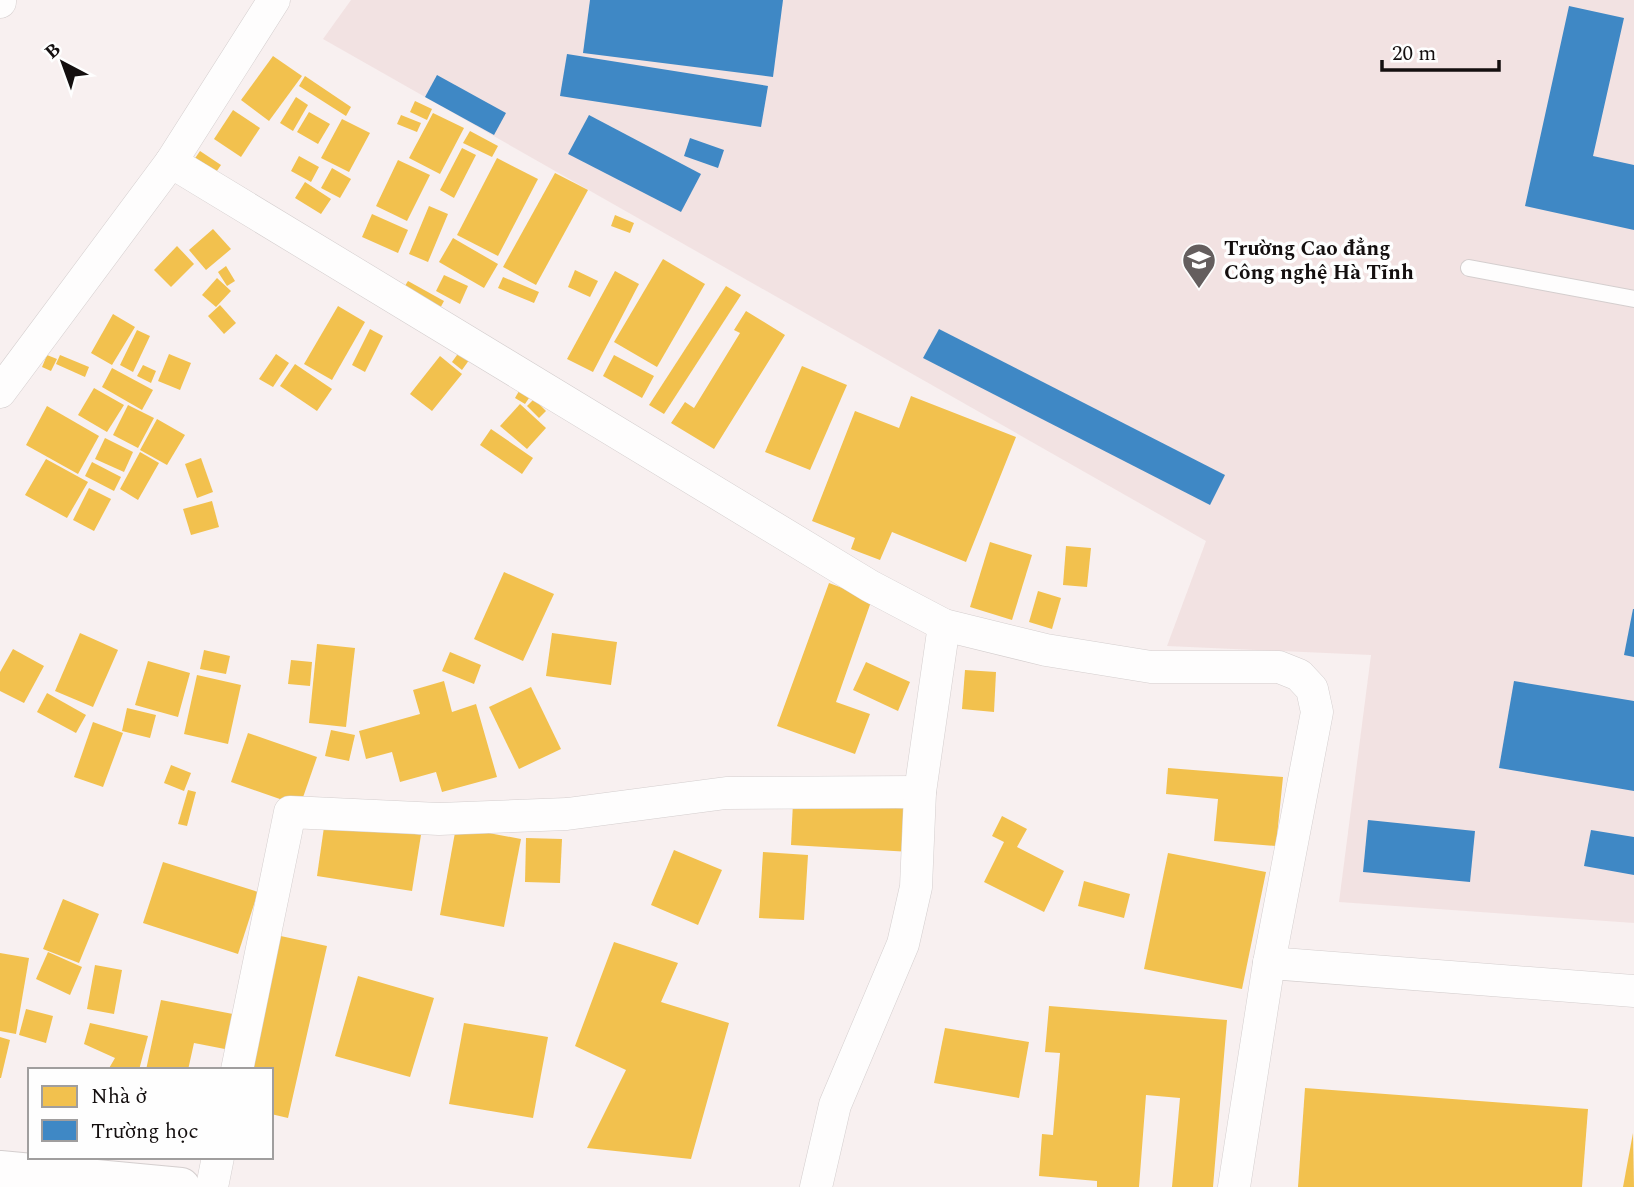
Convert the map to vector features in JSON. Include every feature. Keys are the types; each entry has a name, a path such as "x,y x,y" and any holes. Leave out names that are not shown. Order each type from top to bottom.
{"main road":[{"path":"0,1170 181,1187"}],"street":[{"path":"0,392 170,162 274,0"},
{"path":"170,162 870,586 944,625 1046,650 1150,667 1279,667 1299,675 1312,689 1317,712 1269,963 1234,1187"},
{"path":"816,1187 835,1105 903,944 916,887 920,792 944,625"},
{"path":"237,1068 290,812 439,820 567,814 726,793 920,792"},
{"path":"1269,963 1634,991"},
{"path":"212,1187 218,1159"}],"lane":[{"path":"1469,268 1634,299"}],"shaded area":[{"name":"Trường Cao đẳng Công nghệ Hà Tĩnh","path":"351,0 1634,0 1634,923 1339,902 1371,655 1167,646 1206,541 323,39"}],"building: Nhà ở":[{"path":"273,56 302,76 269,121 241,100"},
{"path":"305,76 351,107 346,116 299,86"},
{"path":"296,97 308,105 293,131 280,123"},
{"path":"415,101 432,109 427,120 410,112"},
{"path":"233,110 260,128 241,157 214,139"},
{"path":"309,112 330,124 318,144 297,132"},
{"path":"433,113 464,128 440,174 409,158"},
{"path":"401,115 421,123 417,132 397,124"},
{"path":"342,119 370,133 349,172 321,158"},
{"path":"470,131 498,146 492,157 463,143"},
{"path":"462,148 476,155 454,198 440,190"},
{"path":"200,151 221,165 210,181 189,167"},
{"path":"299,156 319,167 311,182 291,171"},
{"path":"497,158 538,179 498,256 457,235"},
{"path":"398,160 430,175 407,221 376,206"},
{"path":"332,168 351,179 340,198 321,188"},
{"path":"555,173 588,190 536,285 503,267"},
{"path":"305,182 331,199 321,214 295,198"},
{"path":"429,206 448,214 428,262 409,254"},
{"path":"372,214 408,230 398,253 362,237"},
{"path":"615,215 634,223 630,233 611,226"},
{"path":"213,229 231,249 206,270 189,250"},
{"path":"453,238 498,264 484,288 439,262"},
{"path":"177,246 194,264 171,287 154,270"},
{"path":"663,259 705,284 657,367 614,342"},
{"path":"226,266 235,281 227,286 218,272"},
{"path":"575,270 598,281 590,297 568,287"},
{"path":"615,271 639,284 593,372 567,359"},
{"path":"444,275 468,286 460,304 436,291"},
{"path":"503,277 539,292 534,303 498,288"},
{"path":"217,278 231,291 216,307 202,295"},
{"path":"408,281 444,301 437,314 400,294"},
{"path":"726,286 741,295 664,414 649,405"},
{"path":"220,305 236,323 224,334 208,316"},
{"path":"338,306 365,322 332,380 304,364"},
{"path":"746,311 785,335 714,449 671,423 685,402 694,408 740,333 734,330"},
{"path":"113,314 135,327 112,365 91,353"},
{"path":"370,329 383,336 365,372 352,365"},
{"path":"137,330 150,336 133,372 120,365"},
{"path":"462,348 472,356 462,370 452,362"},
{"path":"169,354 191,363 180,390 158,381"},
{"path":"276,354 289,363 273,387 259,379"},
{"path":"47,355 57,359 51,371 42,367"},
{"path":"60,355 89,367 85,377 56,364"},
{"path":"614,355 654,376 642,398 603,376"},
{"path":"440,356 462,374 432,411 410,394"},
{"path":"295,364 332,389 317,411 280,386"},
{"path":"143,365 156,371 151,383 137,376"},
{"path":"802,366 847,385 810,470 765,452"},
{"path":"112,368 153,390 142,410 102,387"},
{"path":"94,388 124,405 107,432 78,415"},
{"path":"519,391 529,398 525,404 515,398"},
{"path":"911,396 1016,437 966,562 892,532 880,560 851,549 855,538 812,521 855,411 899,428"},
{"path":"534,399 546,411 539,418 527,406"},
{"path":"520,404 546,428 527,449 500,426"},
{"path":"128,405 154,418 138,448 113,435"},
{"path":"47,406 99,436 78,474 26,445"},
{"path":"157,419 185,435 167,465 140,450"},
{"path":"491,429 533,458 522,474 480,445"},
{"path":"105,438 133,452 124,472 95,459"},
{"path":"140,452 159,463 138,500 120,489"},
{"path":"201,458 213,492 197,498 185,464"},
{"path":"46,459 88,482 67,518 25,495"},
{"path":"92,462 121,477 114,491 85,476"},
{"path":"89,488 111,499 94,531 73,520"},
{"path":"212,501 219,527 191,535 183,509"},
{"path":"990,542 1032,555 1012,620 970,607"},
{"path":"1066,546 1091,548 1087,587 1063,585"},
{"path":"504,572 554,594 523,661 474,639"},
{"path":"829,583 872,599 836,702 870,714 855,754 777,726"},
{"path":"1038,591 1061,598 1052,629 1029,622"},
{"path":"80,633 118,650 93,707 55,691"},
{"path":"552,633 617,642 611,685 546,676"},
{"path":"317,644 355,648 346,727 309,723"},
{"path":"13,649 44,666 24,703 0,691 0,672"},
{"path":"204,650 230,656 226,674 200,669"},
{"path":"450,652 481,665 474,684 442,671"},
{"path":"291,660 312,662 310,686 288,684"},
{"path":"148,661 190,673 178,717 135,705"},
{"path":"866,662 910,682 898,711 853,690"},
{"path":"965,670 996,672 994,712 962,709"},
{"path":"197,675 241,685 228,744 184,734"},
{"path":"444,681 452,712 476,704 497,777 442,792 436,772 400,782 392,752 366,759 359,731 420,714 413,690"},
{"path":"531,687 561,749 519,769 489,707"},
{"path":"47,693 86,715 76,733 37,712"},
{"path":"127,708 156,715 150,738 122,731"},
{"path":"93,722 123,733 103,787 74,777"},
{"path":"331,730 355,735 349,761 325,756"},
{"path":"248,733 317,757 300,806 231,782"},
{"path":"171,765 191,773 184,791 164,783"},
{"path":"1168,768 1283,777 1276,846 1214,841 1218,799 1166,794"},
{"path":"188,790 196,792 187,826 178,824"},
{"path":"793,802 913,809 911,852 791,845"},
{"path":"1002,816 1027,829 1017,847 1064,871 1044,912 984,882 1004,842 992,836"},
{"path":"325,820 421,835 412,891 317,876"},
{"path":"456,827 521,839 504,927 440,915"},
{"path":"526,838 562,839 560,883 525,882"},
{"path":"674,850 722,870 698,925 651,905"},
{"path":"763,852 808,855 804,920 759,918"},
{"path":"1168,853 1266,872 1242,989 1144,969"},
{"path":"163,862 258,892 238,954 143,923"},
{"path":"1084,881 1130,894 1124,918 1078,906"},
{"path":"63,899 99,914 79,963 43,949"},
{"path":"276,935 327,946 288,1118 273,1114 273,1068 245,1068"},
{"path":"614,942 678,963 661,1002 729,1023 691,1159 587,1148 626,1070 575,1046"},
{"path":"48,952 82,967 70,995 36,979"},
{"path":"0,953 29,958 16,1034 0,1031"},
{"path":"95,965 122,970 114,1014 87,1009"},
{"path":"358,976 434,998 410,1077 335,1056"},
{"path":"161,1000 238,1015 230,1050 194,1043 188,1068 146,1068"},
{"path":"1049,1006 1227,1020 1213,1187 1172,1187 1180,1098 1146,1095 1139,1187 1097,1187 1097,1181 1039,1176 1042,1134 1053,1135 1060,1053 1045,1052"},
{"path":"26,1009 53,1016 46,1043 19,1035"},
{"path":"90,1023 148,1036 140,1068 109,1068 115,1058 84,1044"},
{"path":"464,1023 548,1037 533,1118 449,1104"},
{"path":"945,1028 1029,1042 1019,1098 934,1083"},
{"path":"0,1037 10,1040 1,1078 0,1078"},
{"path":"1305,1088 1588,1109 1582,1187 1298,1187"},
{"path":"1633,1133 1634,1187 1623,1187"}],"building: Trường học":[{"path":"590,0 783,0 773,77 583,53"},
{"path":"1569,6 1624,18 1593,156 1634,165 1634,230 1525,206"},
{"path":"567,54 768,86 761,127 560,96"},
{"path":"437,75 506,113 494,135 425,97"},
{"path":"589,115 701,174 681,212 568,154"},
{"path":"690,138 724,150 718,168 684,156"},
{"path":"939,329 1225,475 1210,505 923,358"},
{"path":"1634,609 1634,657 1624,655"},
{"path":"1514,681 1634,701 1634,791 1499,768"},
{"path":"1368,820 1475,831 1470,882 1363,872"},
{"path":"1591,830 1634,837 1634,875 1584,866"}],"place":[{"name":"Trường Cao đẳng Công nghệ Hà Tĩnh","path":"1199,290"}]}
